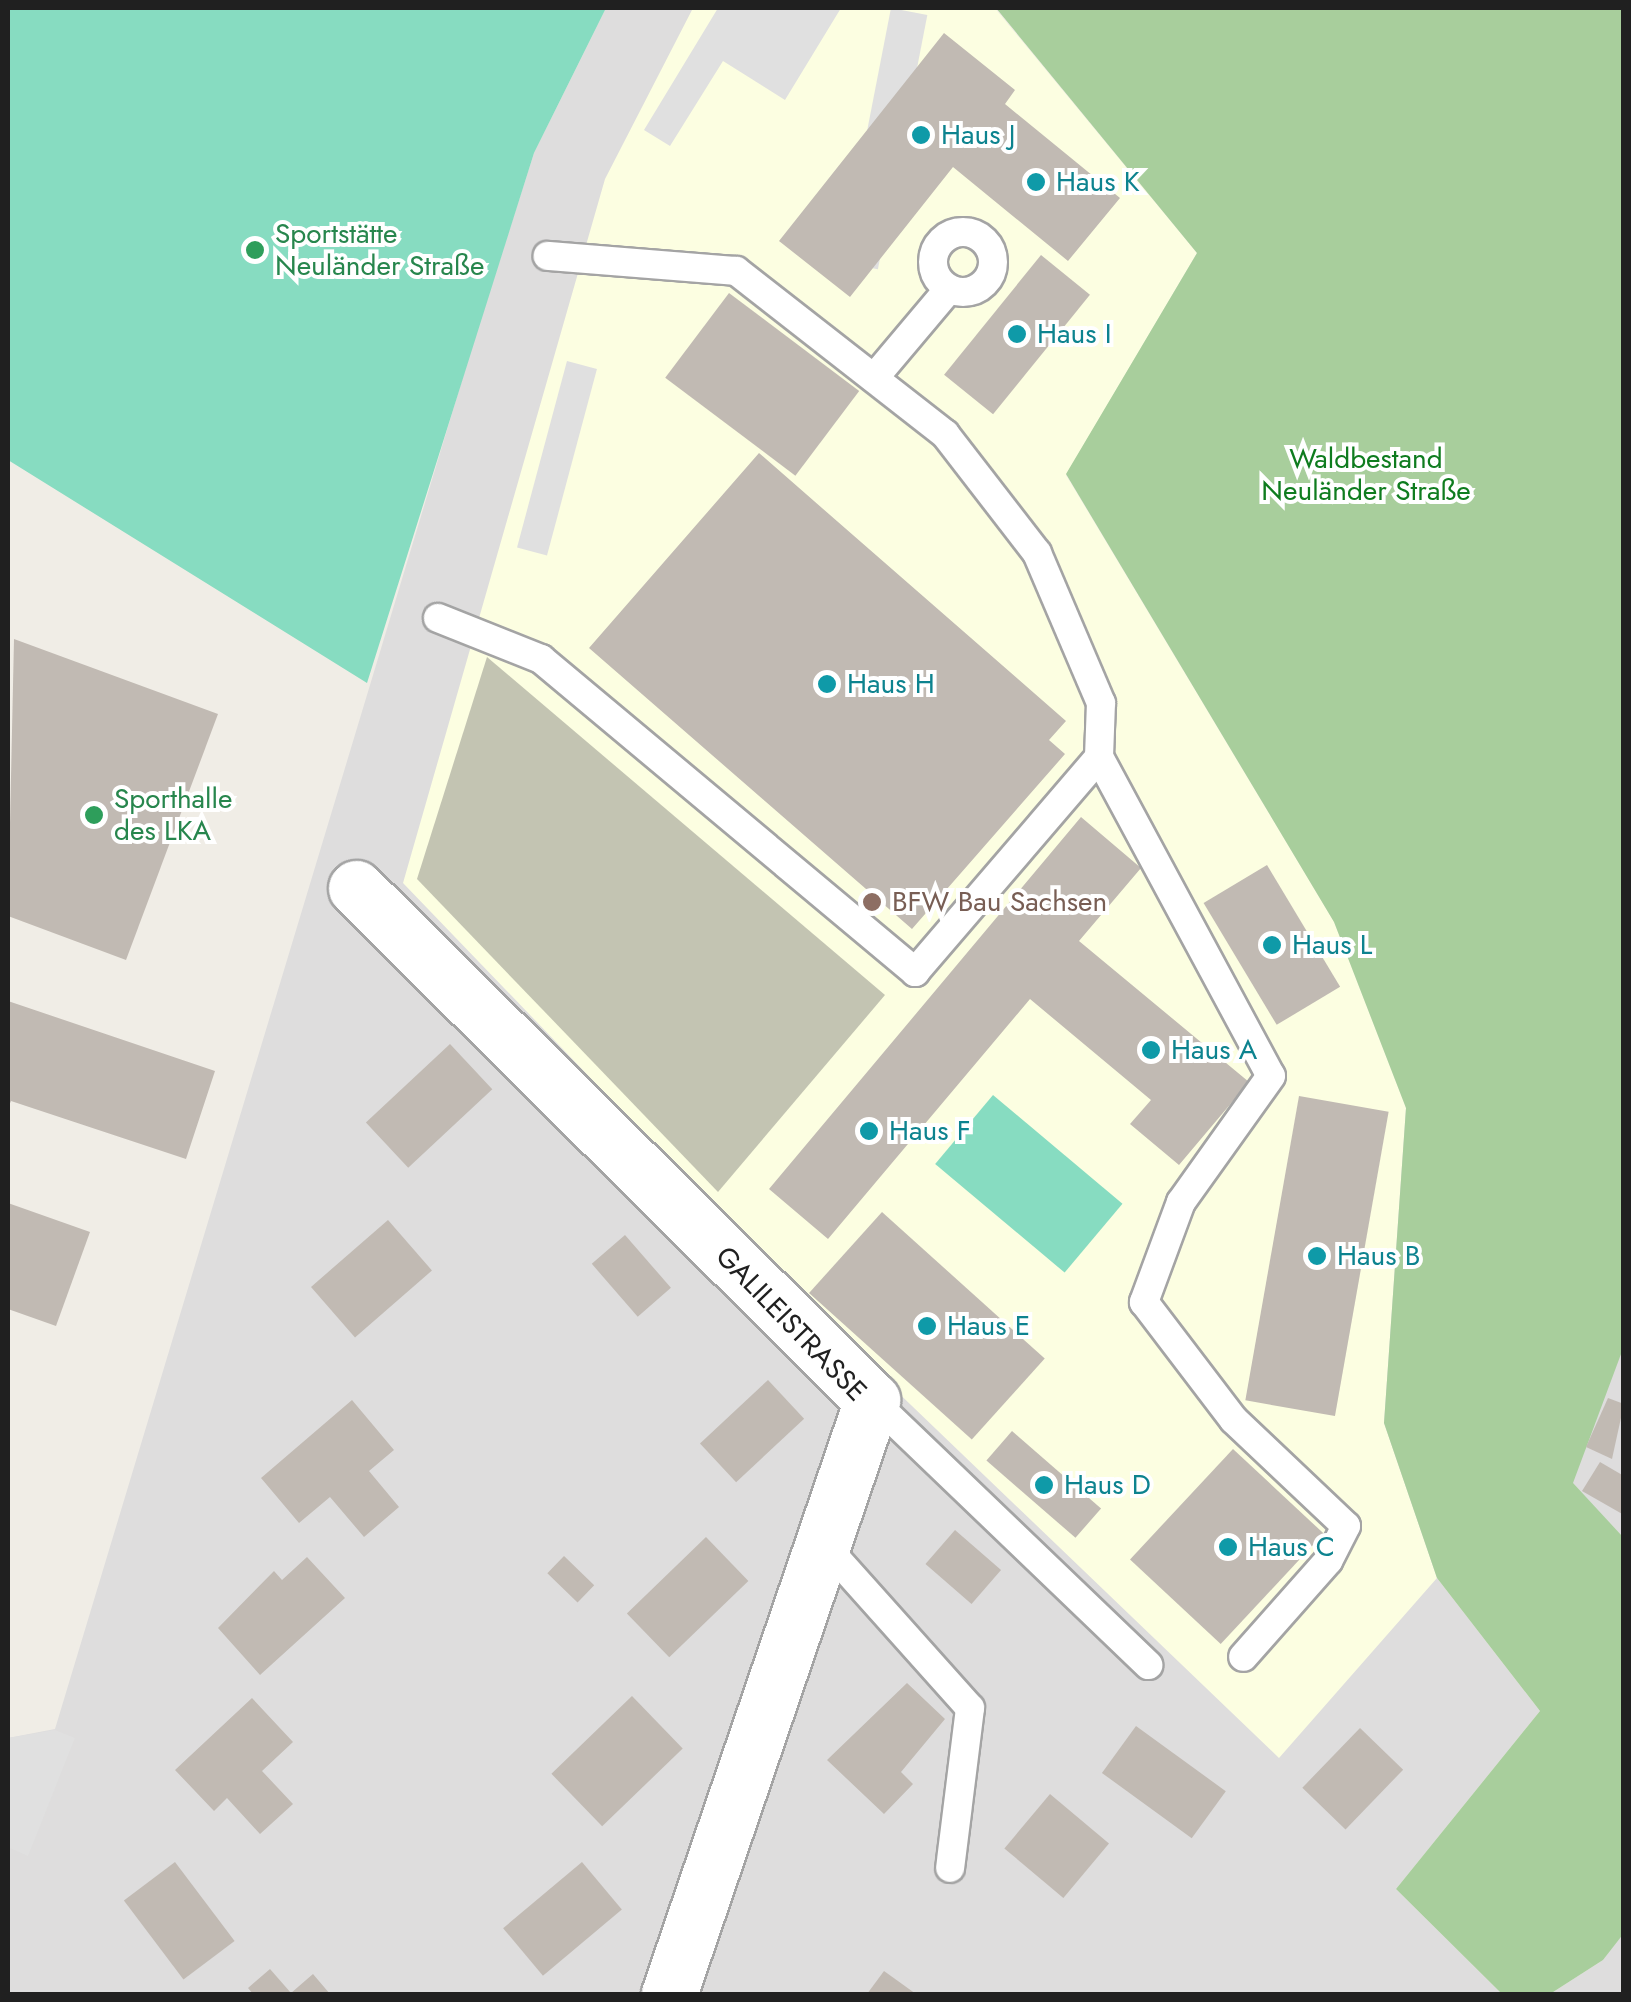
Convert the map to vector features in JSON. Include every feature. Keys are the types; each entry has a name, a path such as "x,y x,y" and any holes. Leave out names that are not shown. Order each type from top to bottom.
{"street":[{"name":"GALILEISTRASSE","path":"356,888 872,1400 826,1548 669,1994"}],"lane":[{"path":"548,256 736,271 945,434 1037,553 1100,702 1099,756 1272,1076 1181,1202 1144,1302 1234,1420 1346,1526 1328,1561 1244,1656"},
{"path":"874,378 948,289"},
{"path":"438,618 541,659 915,972 1099,756"},
{"path":"872,1400 1148,1666"},
{"path":"826,1548 970,1708 950,1868"}],"shaded area":[{"path":"606,8 995,8 1197,253 1066,475 1406,1108 1437,1578 1540,1711 1396,1889 1502,1994 8,1994 8,1738 55,1729 534,153"},
{"name":"BFW Bau Sachsen","path":"693,8 995,8 1197,253 1066,475 1334,922 1406,1108 1384,1423 1437,1578 1279,1758 837,1334 403,883 605,179"},
{"path":"718,8 841,8 785,100 723,61 670,146 644,130"},
{"path":"891,8 927,15 878,269 842,262"},
{"path":"567,361 597,369 547,555 517,547"},
{"path":"487,657 885,995 718,1192 417,879"},
{"path":"1623,1346 1623,1537 1572,1483"},
{"path":"55,1730 75,1738 28,1856 8,1847 8,1738"},
{"path":"1623,1933 1623,1994 1550,1994 1603,1960"}],"green space":[{"name":"Sportstätte Neuländer Straße","path":"8,8 606,8 534,153 367,683 8,460"},
{"name":"Waldbestand Neuländer Straße","path":"996,8 1623,8 1624,1346 1573,1483 1623,1537 1624,1933 1603,1960 1550,1994 1502,1994 1396,1889 1540,1711 1437,1578 1384,1423 1406,1108 1334,922 1066,474 1197,253"},
{"path":"993,1095 1122,1204 1065,1273 935,1164"}],"building":[{"name":"Haus J","path":"944,33 1015,90 1005,104 1120,198 1068,261 953,167 850,297 779,241"},
{"name":"Haus I","path":"1041,255 1090,295 993,414 944,375"},
{"path":"729,293 859,391 795,476 665,378"},
{"name":"Haus H","path":"759,453 1066,721 1049,740 1065,754 912,929 589,648"},
{"name":"Sporthalle des LKA","path":"14,639 218,714 126,960 8,916"},
{"path":"1081,817 1141,868 1079,941 1249,1082 1179,1165 1130,1124 1151,1100 1030,999 828,1239 769,1189"},
{"name":"Haus L","path":"1267,865 1340,987 1277,1025 1204,903"},
{"path":"8,1001 215,1071 186,1159 11,1101 8,1108"},
{"path":"450,1044 492,1089 408,1168 366,1122"},
{"name":"Haus B","path":"1299,1096 1389,1112 1335,1416 1245,1400"},
{"path":"8,1203 90,1232 56,1326 8,1309"},
{"name":"Haus E","path":"882,1212 1045,1359 972,1440 809,1293"},
{"path":"388,1220 432,1271 355,1337 311,1287"},
{"path":"625,1235 671,1288 638,1317 592,1264"},
{"path":"768,1380 804,1419 736,1482 700,1443"},
{"path":"1608,1398 1624,1404 1612,1459 1586,1447"},
{"path":"352,1400 394,1450 369,1471 399,1507 364,1537 330,1497 299,1523 261,1478"},
{"name":"Haus D","path":"1012,1431 1101,1508 1075,1538 986,1460"},
{"name":"Haus C","path":"1233,1449 1324,1534 1221,1644 1130,1559"},
{"path":"1600,1462 1624,1476 1624,1515 1582,1491"},
{"path":"955,1530 1001,1570 972,1604 925,1564"},
{"path":"706,1537 748,1581 669,1657 627,1613"},
{"path":"564,1556 594,1585 578,1602 547,1573"},
{"path":"307,1557 345,1598 260,1675 218,1628 274,1571 282,1580"},
{"path":"907,1683 945,1719 901,1772 913,1784 884,1814 827,1760"},
{"path":"632,1696 683,1749 602,1826 551,1774"},
{"path":"252,1698 293,1742 262,1771 293,1804 260,1834 227,1798 214,1811 175,1770"},
{"path":"1136,1726 1226,1791 1192,1838 1102,1773"},
{"path":"1360,1728 1403,1770 1346,1829 1302,1788"},
{"path":"1050,1794 1109,1843 1063,1898 1004,1848"},
{"path":"175,1862 235,1941 183,1980 124,1901"},
{"path":"582,1862 622,1909 543,1976 503,1928"},
{"path":"270,1969 291,1993 313,1974 330,1994 253,1994 248,1988"},
{"path":"884,1971 916,1994 867,1994"}],"place":[{"name":"Haus J","path":"921,135"},
{"name":"Haus K","path":"1036,182"},
{"name":"Sportstätte Neuländer Straße","path":"255,250"},
{"name":"Haus I","path":"1017,334"},
{"name":"Haus H","path":"827,684"},
{"name":"Sporthalle des LKA","path":"94,815"},
{"name":"BFW Bau Sachsen","path":"872,902"},
{"name":"Haus L","path":"1272,945"},
{"name":"Haus A","path":"1151,1050"},
{"name":"Haus F","path":"869,1131"},
{"name":"Haus B","path":"1317,1256"},
{"name":"Haus E","path":"927,1326"},
{"name":"Haus D","path":"1044,1485"},
{"name":"Haus C","path":"1228,1547"}]}
